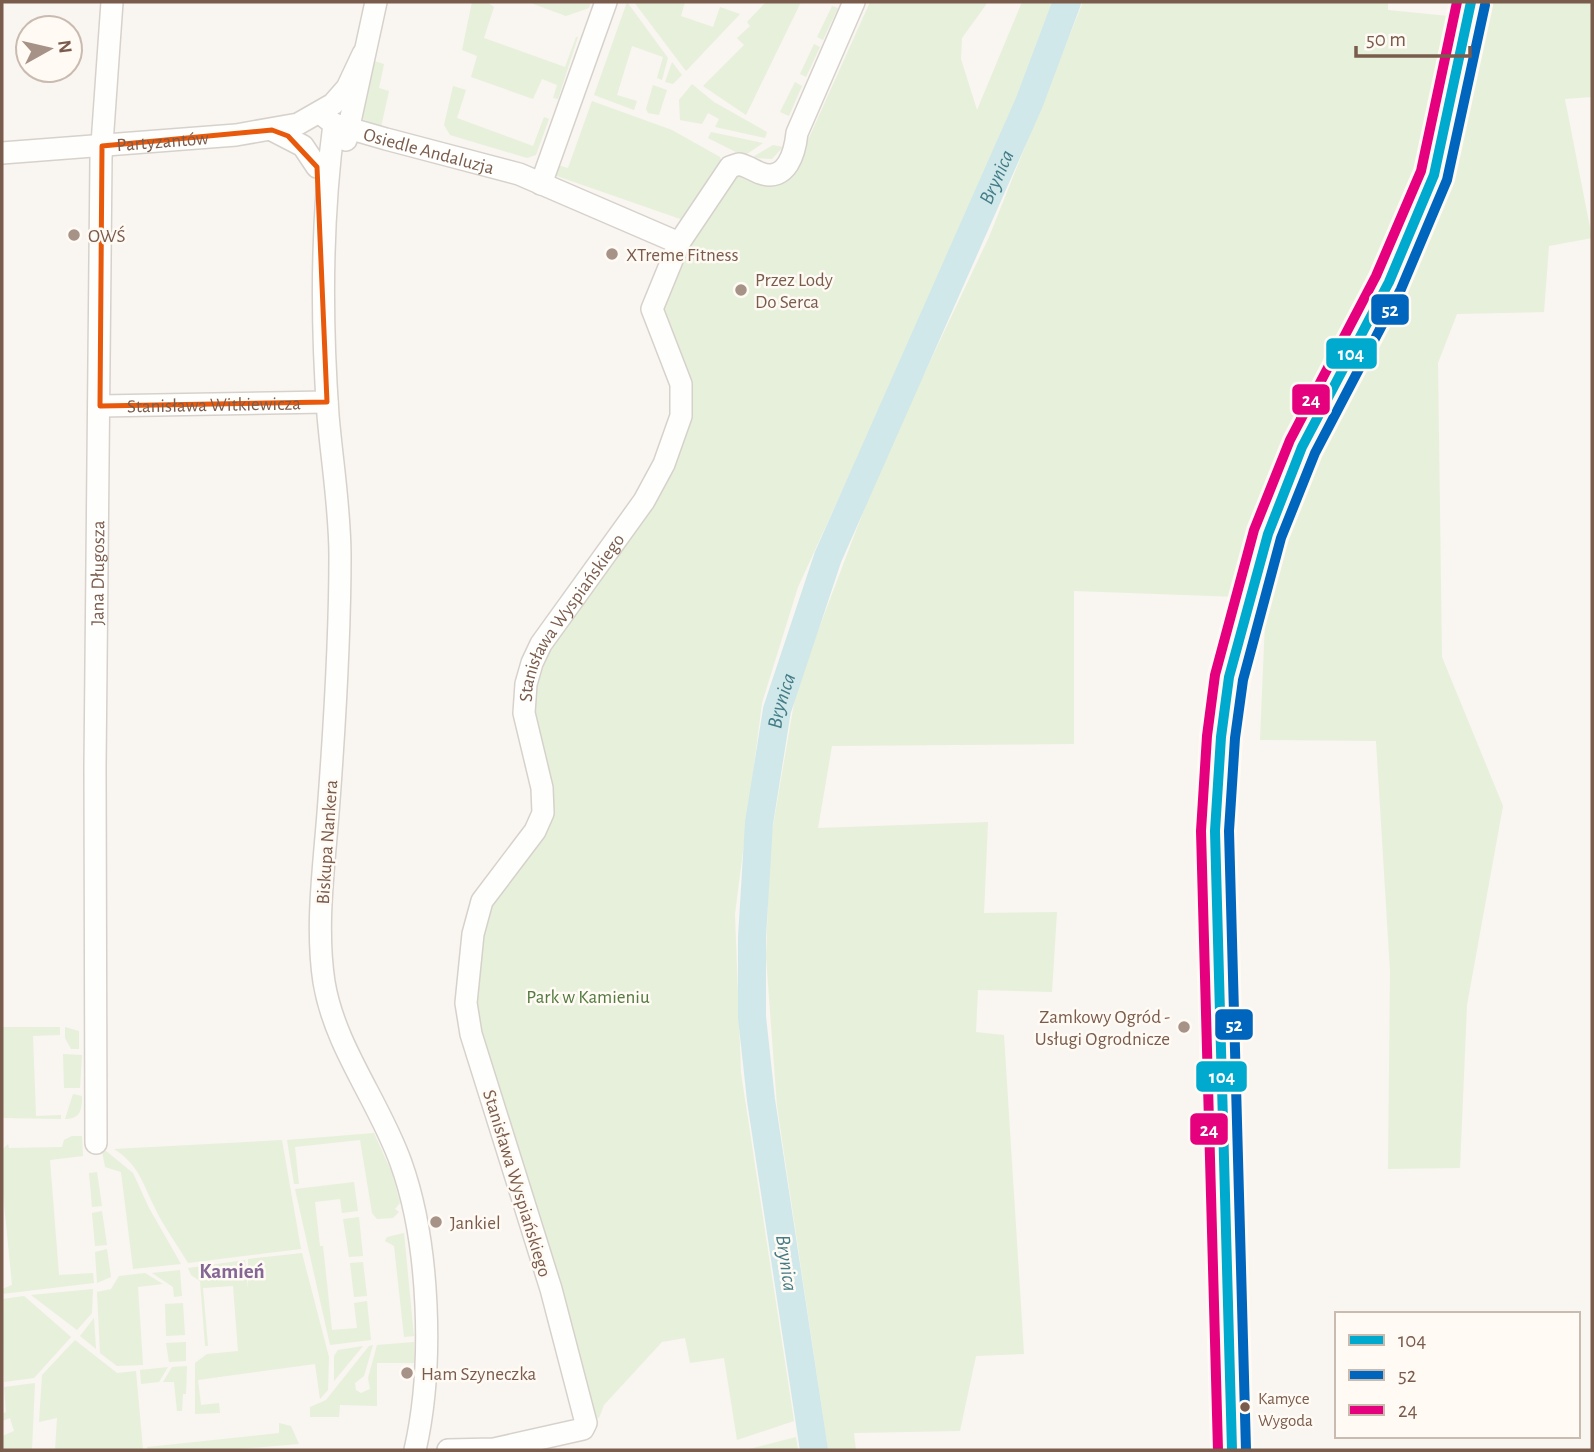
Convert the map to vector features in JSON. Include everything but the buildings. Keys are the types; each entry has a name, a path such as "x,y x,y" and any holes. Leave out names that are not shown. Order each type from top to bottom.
{"street":[{"name":"Jana Długosza","path":"96,1143 94,1019 102,146 112,2"},
{"path":"334,122 363,54 376,2"},
{"path":"541,184 606,2"},
{"name":"Stanisława Wyspiańskiego","path":"448,1450 494,1449 583,1429 586,1423 551,1289 467,1016 467,981 473,934 482,901 535,831 542,813 542,788 524,713 526,684 541,643 644,501 664,464 681,415 681,384 652,309 679,243 730,167 739,164 762,174 774,174 785,169 794,155 797,133 855,2"},
{"path":"1232,1450 1215,831 1221,737 1229,677 1268,534 1302,447 1389,282 1434,175 1471,2"},
{"path":"334,122 363,54"},
{"name":"Partyzantów","path":"2,153 102,146 334,122"},
{"name":"Osiedle Andaluzja","path":"334,122 519,174 679,243"},
{"name":"Biskupa Nankera","path":"324,211 317,167 334,122"},
{"name":"Biskupa Nankera","path":"334,122 324,211 327,402 340,553 338,663 321,907 323,971 338,1031 401,1163 412,1200 428,1363 423,1414 415,1450"},
{"path":"272,130 303,146 317,167"},
{"name":"Stanisława Witkiewicza","path":"100,406 327,402"}],"highlighted area":[{"path":"272,130 288,136 317,167 327,402 100,406 102,146"}],"green space":[{"path":"472,2 487,2 494,7 484,38 565,67 578,37 558,99 553,98 557,85 542,79 533,99 471,77 477,56 462,50"},
{"path":"528,2 591,2 589,8 566,16"},
{"path":"627,2 668,58 662,80 657,78 663,57 632,46 617,95 637,101 634,110 594,95"},
{"path":"634,2 685,2 681,16 713,27 720,7 740,14 686,71"},
{"path":"766,2 801,2 746,115 703,86 744,45 737,38 750,26 747,22"},
{"name":"Park w Kamieniu","path":"870,2 988,2 962,38 961,59 977,110 1022,2 1057,2 1003,141 798,587 762,703 735,914 741,1073 794,1421 737,1440 724,1358 690,1363 685,1338 662,1342 604,1405 599,1418 592,1420 472,1020 480,920 541,830 530,721 534,674 683,425 658,318 678,259 732,176 799,160"},
{"path":"1083,2 1388,2 1388,10 1458,17 1482,2 1592,2 1592,97 1565,99 1592,238 1549,246 1544,312 1457,314 1438,363 1442,657 1503,806 1467,1005 1460,1168 1388,1169 1390,971 1376,741 1260,740 1266,598 1074,591 1074,744 832,746 818,828 988,822 984,913 1057,912 1052,992 978,990 976,1032 1004,1035 1024,1354 976,1356 960,1431 854,1433 856,1450 828,1450 777,1106 766,957 770,843 797,686 881,465 989,237"},
{"path":"832,6 838,8 823,40 817,37"},
{"path":"814,44 820,47 806,77 800,74"},
{"path":"371,60 384,64 379,88 389,91 381,127 360,118"},
{"path":"672,62 682,75 673,84 665,82"},
{"path":"795,82 802,86 789,116 780,112"},
{"path":"692,84 714,102 767,132 765,138 715,127 719,119 708,113 702,124 680,120 679,100"},
{"path":"653,85 667,90 659,115 648,113 646,109"},
{"path":"453,86 466,90 457,118 533,146 544,117 549,119 536,155 527,158 450,135 444,125"},
{"path":"592,101 672,130 720,157 722,163 686,221 551,174 554,164 568,168"},
{"path":"711,132 763,143 744,156 708,138"},
{"path":"773,145 783,147 772,159 751,158"},
{"path":"2,1027 60,1027 60,1035 33,1036 36,1116 61,1115 61,1119 3,1118"},
{"path":"65,1027 79,1031 79,1049 71,1049 65,1038"},
{"path":"63,1054 82,1055 80,1088 64,1088"},
{"path":"73,1094 82,1096 81,1109 74,1117 65,1119"},
{"path":"374,1133 392,1173 400,1203 395,1209 399,1212 393,1218 377,1219 372,1213 360,1140 295,1147 299,1184 294,1184 287,1140"},
{"path":"72,1136 82,1136 83,1156 50,1160 59,1275 93,1273 94,1283 2,1294 2,1289 12,1285 2,1183 2,1150 8,1144 9,1148 62,1147 64,1140"},
{"path":"282,1140 301,1249 188,1263 162,1221 139,1174 129,1161 114,1149"},
{"path":"102,1151 106,1151 133,1173 149,1208 181,1264 133,1269 121,1172 105,1167"},
{"path":"97,1172 102,1206 92,1207 89,1173"},
{"path":"354,1182 358,1211 342,1213 340,1199 315,1202 320,1246 323,1246 332,1330 357,1328 354,1303 367,1301 371,1340 330,1345 295,1189"},
{"path":"102,1211 107,1245 95,1246 92,1213"},
{"path":"359,1217 363,1256 349,1257 343,1219"},
{"path":"404,1233 414,1336 404,1337 394,1246 385,1241 387,1237"},
{"path":"107,1249 111,1277 97,1283 95,1252"},
{"path":"302,1253 329,1357 328,1390 320,1399 315,1364 198,1380 201,1405 219,1403 220,1413 195,1414 195,1363 207,1354 238,1351 233,1286 203,1288 208,1346 205,1346 200,1281 191,1275 188,1268 245,1260 248,1288 248,1259"},
{"path":"363,1262 367,1296 354,1297 350,1263"},
{"path":"180,1270 182,1296 174,1297 173,1287 152,1273"},
{"path":"145,1273 163,1284 138,1287 143,1365 117,1366 100,1353 97,1292 111,1289 119,1276"},
{"path":"93,1289 92,1313 77,1330 31,1295"},
{"path":"24,1296 71,1337 34,1378 4,1382 2,1299"},
{"path":"183,1303 185,1335 166,1336 165,1304"},
{"path":"94,1318 96,1349 80,1336"},
{"path":"75,1340 117,1373 136,1371 143,1450 55,1450 57,1418 39,1422 42,1375"},
{"path":"186,1342 186,1361 169,1362 166,1343"},
{"path":"414,1342 415,1363 377,1363 377,1406 340,1405 339,1417 310,1417 310,1407 326,1400 369,1346 373,1345 364,1376 355,1383 356,1390 361,1393 370,1389 368,1378 377,1345"},
{"path":"363,1346 334,1381 334,1356 338,1350"},
{"path":"187,1366 186,1394 183,1394 182,1411 177,1411 174,1382 163,1382 172,1367"},
{"path":"168,1367 159,1382 141,1384 140,1370"},
{"path":"35,1383 32,1450 2,1450 2,1436 14,1431 10,1418 2,1421 2,1414 6,1412 4,1387"},
{"path":"279,1423 291,1426 299,1444 225,1450 148,1450 147,1447 279,1433"},
{"path":"796,1437 798,1450 746,1450"}],"waterway":[{"name":"Brynica","path":"814,1450 761,1100 752,1017 752,937 759,823 777,710 828,557 1029,103 1067,2"}],"transit line":[{"name":"24","path":"1218,1450 1201,831 1207,736 1215,675 1254,530 1290,440 1376,276 1421,171 1457,2"},
{"name":"104","path":"1232,1450 1215,831 1221,737 1229,677 1268,534 1302,447 1389,282 1434,175 1471,2"},
{"name":"52","path":"1246,1450 1229,831 1235,738 1243,680 1281,538 1315,453 1401,289 1447,180 1485,5"}],"place":[{"name":"OWŚ","path":"74,235"},
{"name":"XTreme Fitness","path":"612,254"},
{"name":"Przez Lody Do Serca","path":"741,290"},
{"name":"Zamkowy Ogród - Usługi Ogrodnicze","path":"1184,1027"},
{"name":"Jankiel","path":"436,1222"},
{"name":"Ham Szyneczka","path":"407,1373"},
{"name":"Kamyce Wygoda","path":"1245,1407"}],"district":[{"name":"Kamień","path":"232,1271"}]}
